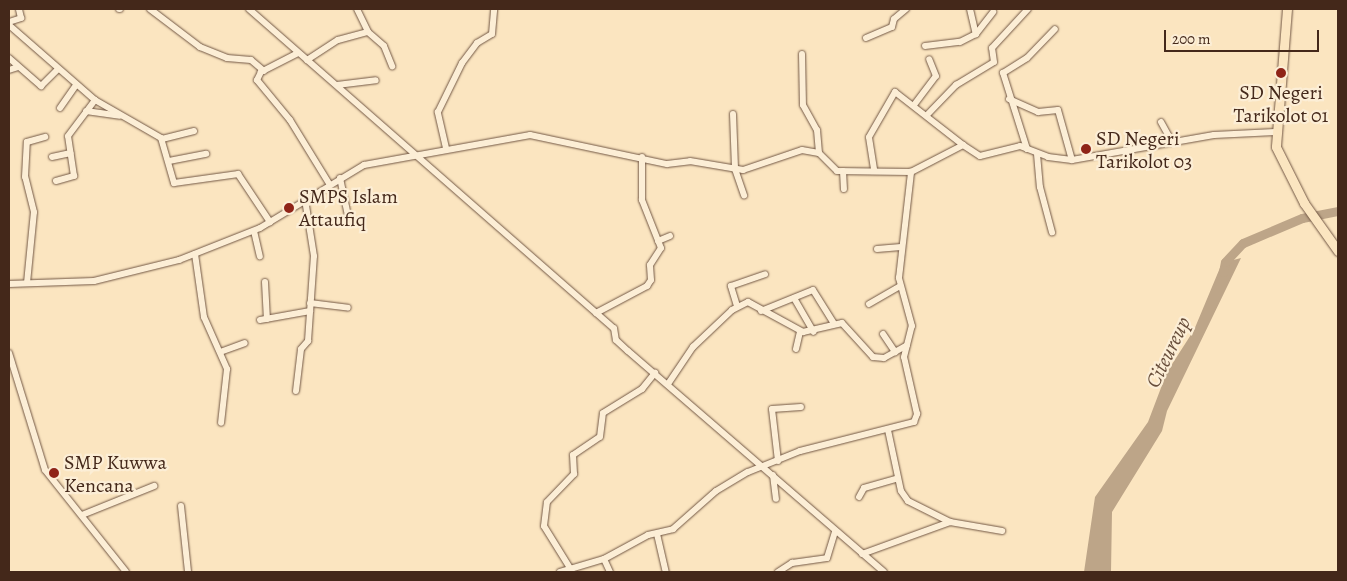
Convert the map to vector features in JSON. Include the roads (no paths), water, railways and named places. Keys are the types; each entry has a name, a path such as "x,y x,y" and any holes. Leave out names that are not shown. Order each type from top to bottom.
{"main road":[{"path":"1287,9 1275,132 1283,164 1323,233 1338,250"}],"street":[{"path":"19,9 20,18 9,24 58,69 95,100 162,139 169,161 172,180 178,184 238,174 270,222"},
{"path":"150,9 200,47 227,58 251,60 264,71"},
{"path":"248,9 614,328 616,340 884,572"},
{"path":"357,9 368,32 384,46 392,66"},
{"path":"446,148 438,112 462,63 473,48 492,34 494,9"},
{"path":"866,38 892,27 894,19 906,9"},
{"path":"970,9 976,34"},
{"path":"1027,149 1009,99 1003,71 996,61 992,48 1028,9"},
{"path":"925,46 960,42 976,34 993,12"},
{"path":"1003,71 1027,58 1055,29"},
{"path":"307,60 338,40 368,32"},
{"path":"298,54 256,77 258,82 290,120 330,185"},
{"path":"802,54 803,105 817,130 818,153 830,167 843,171 874,169 911,172 964,145"},
{"path":"9,58 43,86 58,69"},
{"path":"914,104 936,76 929,59"},
{"path":"927,115 956,86 996,61"},
{"path":"9,70 18,67"},
{"path":"337,86 376,80"},
{"path":"60,108 76,85"},
{"path":"874,169 869,138 892,96 899,94 980,156 1020,146 1036,154 1072,160 1229,133 1275,132"},
{"path":"1009,99 1038,112 1058,110 1072,160"},
{"path":"56,181 74,176 69,132 95,100"},
{"path":"86,111 124,116"},
{"path":"733,114 735,169 744,195"},
{"path":"1161,122 1172,142"},
{"path":"162,139 194,131"},
{"path":"9,284 109,279 195,254 254,231 364,165 413,153 530,135 579,149 642,157 667,164 690,161 735,169 798,151 818,153"},
{"path":"27,283 34,212 24,177 26,142 45,137"},
{"path":"52,157 70,153"},
{"path":"169,161 206,154"},
{"path":"1036,154 1052,232"},
{"path":"596,313 650,282 650,265 661,248 642,200 642,157"},
{"path":"843,171 844,189"},
{"path":"560,572 570,568 581,569 604,559 642,537 673,528 728,484 763,466 888,430 916,417 904,357 912,321 900,286 901,248 911,172"},
{"path":"340,178 348,215"},
{"path":"296,391 310,311 314,250 305,199"},
{"path":"254,231 260,256"},
{"path":"658,241 670,236"},
{"path":"877,249 901,248"},
{"path":"195,254 204,317 223,352 228,376 221,423"},
{"path":"737,306 732,286 765,274"},
{"path":"265,282 263,319 310,311"},
{"path":"869,304 900,286"},
{"path":"761,311 815,290 834,324"},
{"path":"794,298 814,332"},
{"path":"310,302 348,308"},
{"path":"668,384 680,361 737,306 750,302 761,311 800,330 814,332 834,324 844,324 873,357 895,352 907,345"},
{"path":"796,350 800,330"},
{"path":"883,334 895,352"},
{"path":"223,352 245,343"},
{"path":"9,358 45,470 126,572"},
{"path":"570,568 544,526 547,502 574,474 573,455 600,437 603,413 642,389 655,373"},
{"path":"778,461 772,409 801,407"},
{"path":"888,430 898,478 908,501 950,522 1002,531"},
{"path":"773,475 776,499"},
{"path":"859,497 864,488 898,478"},
{"path":"82,515 154,486"},
{"path":"181,506 188,572"},
{"path":"862,554 950,522"},
{"path":"778,572 792,563 827,558 835,531"},
{"path":"657,534 666,572"},
{"path":"604,559 610,572"}],"waterway":[{"name":"Citeureup","path":"1223,272 1225,262 1243,243 1302,218 1338,211"}],"place":[{"name":"SD Negeri Tarikolot 01","path":"1281,73"},
{"name":"SD Negeri Tarikolot 03","path":"1086,149"},
{"name":"SMPS Islam Attaufiq","path":"289,208"},
{"name":"SMP Kuwwa Kencana","path":"54,473"}]}
